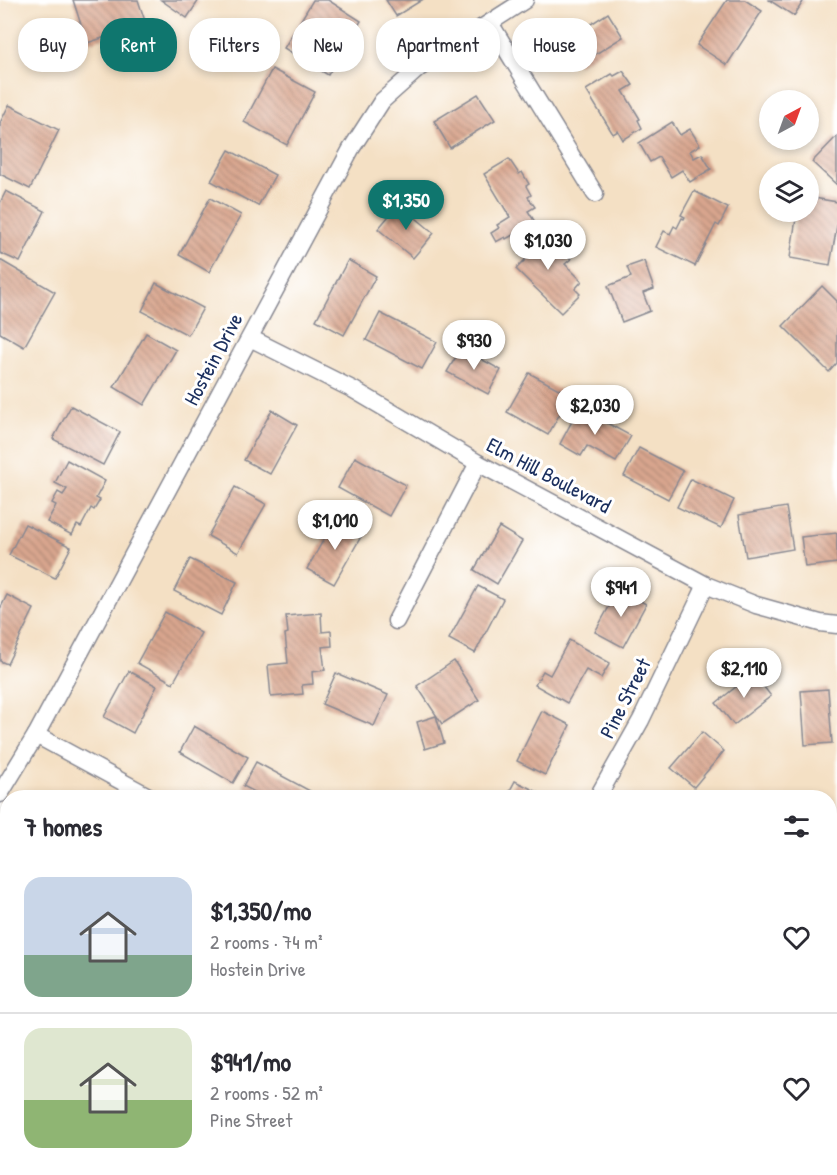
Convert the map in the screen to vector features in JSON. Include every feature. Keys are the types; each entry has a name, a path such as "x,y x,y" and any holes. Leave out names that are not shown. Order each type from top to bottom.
{"street":[{"name":"Hostein Drive","path":"498,18 525,0"},
{"path":"500,39 595,194"},
{"name":"Hostein Drive","path":"2,790 36,735 351,149 381,101 414,72"},
{"name":"Elm Hill Boulevard","path":"250,338 354,390 478,463 706,585 756,605 820,623 837,625"},
{"path":"396,621 478,463"},
{"name":"Pine Street","path":"602,790 641,720 706,585"},
{"path":"36,735 137,790"}],"building":[{"path":"73,0 138,0 144,18 100,18 100,39 88,43 88,18 79,18"},
{"path":"161,0 199,0 187,18"},
{"path":"313,0 328,0 356,18 302,18"},
{"path":"386,0 422,0 396,16"},
{"path":"727,0 745,0 762,11 727,65 697,45"},
{"path":"769,0 804,0 794,16"},
{"path":"608,13 623,37 597,53 597,20"},
{"path":"292,35 292,53 284,48"},
{"path":"623,71 633,85 623,91 640,119 638,120 642,128 623,140 618,131 613,134 586,90 612,74 614,76"},
{"path":"270,72 278,72 315,92 287,145 244,122"},
{"path":"478,94 495,120 450,148 434,121"},
{"path":"9,105 59,130 30,189 0,174 0,123"},
{"path":"672,122 680,135 690,129 700,145 690,151 694,158 702,154 711,169 690,182 682,170 671,177 659,157 650,162 639,143"},
{"path":"837,136 837,185 819,168 819,162 812,162"},
{"path":"229,150 275,175 258,206 211,181"},
{"path":"509,159 519,174 522,172 529,184 526,186 531,195 528,197 535,207 528,211 535,222 506,239 505,237 496,242 491,233 499,228 497,225 510,217 484,174"},
{"path":"6,191 45,211 20,262 0,253 0,203"},
{"path":"694,191 728,208 719,226 716,224 695,266 656,247 664,231 670,234 674,226 677,228 682,218 684,219 685,217 681,215"},
{"path":"210,198 241,215 209,272 179,255"},
{"path":"819,199 837,202 837,226 830,265 790,258 795,222 819,222"},
{"path":"399,204 434,233 413,258 378,229"},
{"path":"534,227 549,242 546,245 557,256 562,250 571,259 565,264 582,281 575,289 580,294 561,313 516,269 528,257 516,245"},
{"path":"0,260 55,292 24,347 0,333"},
{"path":"348,260 376,276 344,335 316,320"},
{"path":"644,261 654,289 643,293 650,311 622,322 608,286 631,277 627,267"},
{"path":"156,283 203,308 188,335 142,311"},
{"path":"822,286 837,301 837,363 829,372 783,326"},
{"path":"380,313 437,342 422,369 366,340"},
{"path":"146,333 176,350 144,405 114,387"},
{"path":"461,348 501,370 488,394 447,372"},
{"path":"529,373 570,395 548,435 507,412"},
{"path":"71,406 120,432 103,465 53,439"},
{"path":"579,408 631,436 616,462 587,446 581,456 560,444"},
{"path":"272,410 297,425 270,474 244,460"},
{"path":"639,448 683,471 668,499 624,476"},
{"path":"355,457 406,485 389,516 338,488"},
{"path":"67,460 105,481 96,498 100,500 94,510 91,508 81,527 77,525 72,535 47,522 56,505 52,503 58,492 63,495 67,489 55,483"},
{"path":"691,479 734,500 721,528 677,507"},
{"path":"235,487 266,504 238,553 208,536"},
{"path":"786,507 793,549 746,557 739,515"},
{"path":"336,518 363,533 334,584 307,569"},
{"path":"25,524 71,547 55,578 9,555"},
{"path":"499,527 522,541 497,584 474,570"},
{"path":"837,533 837,563 805,567 801,537"},
{"path":"190,559 237,582 221,615 174,591"},
{"path":"478,586 503,599 475,653 449,639"},
{"path":"619,589 646,604 623,647 595,632"},
{"path":"7,595 34,609 7,664 0,661 0,609"},
{"path":"165,612 201,633 173,683 137,663"},
{"path":"321,613 322,632 331,631 332,646 322,647 325,670 312,672 313,684 302,685 303,694 271,697 268,665 288,663 286,616"},
{"path":"569,640 610,663 601,678 586,670 567,703 535,685 543,671 550,675"},
{"path":"454,661 479,700 442,724 417,686"},
{"path":"129,671 157,686 133,733 104,717"},
{"path":"336,673 388,695 374,726 322,704"},
{"path":"753,673 771,696 734,725 716,703"},
{"path":"828,689 832,743 805,745 801,691"},
{"path":"542,711 570,725 545,775 517,761"},
{"path":"436,716 444,743 425,749 417,722"},
{"path":"194,726 248,757 233,783 180,752"},
{"path":"702,732 724,751 694,787 671,768"},
{"path":"256,762 308,790 251,790 243,786"},
{"path":"515,781 534,790 510,790"}]}
